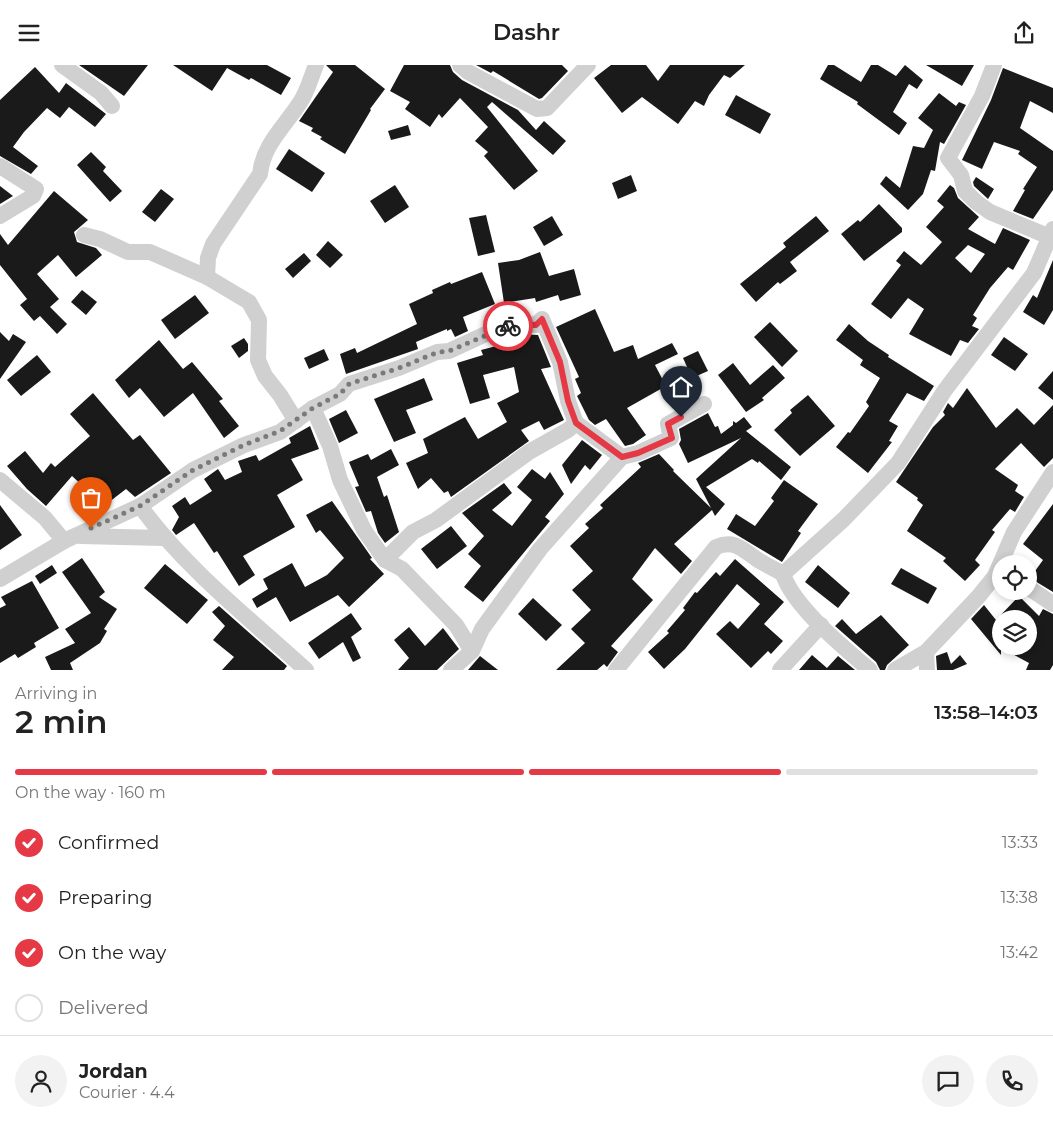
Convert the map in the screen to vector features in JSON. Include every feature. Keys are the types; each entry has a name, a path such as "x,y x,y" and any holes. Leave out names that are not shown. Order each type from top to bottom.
{"street":[{"path":"62,65 101,93 112,106"},
{"path":"208,277 208,258 213,244 260,174 261,161 272,140 302,99 316,65"},
{"path":"460,65 468,72 537,109 547,108 588,65"},
{"path":"783,573 851,512 898,463 945,390 1034,273 1052,233 990,211 976,202 965,191 961,175 948,158 982,96 994,65"},
{"path":"0,166 36,189 33,196 0,216"},
{"path":"84,235 100,239 128,252 150,252 208,277 249,302 256,311 260,332 258,360 265,376 280,395 296,421"},
{"path":"0,579 69,538 140,506 193,470 244,445 280,431 313,408 358,381 399,368 438,352 449,351 502,327 517,324 536,325 542,319 560,362 568,401 576,423 622,457"},
{"path":"451,670 472,651 482,629 540,549 622,457 638,453 672,438 668,424 704,404"},
{"path":"313,408 330,445 340,479 364,531 385,560 402,569 456,625 472,651"},
{"path":"385,560 413,532 436,520 530,452 568,430 576,423"},
{"path":"1005,555 1014,532 1053,473"},
{"path":"0,480 69,538 163,538"},
{"path":"140,506 163,538 306,670"},
{"path":"616,670 716,547 724,544 737,545 758,560 783,573 787,586 820,625 870,670"},
{"path":"895,670 926,652 978,597 992,579"},
{"path":"1037,593 1053,604"},
{"path":"780,670 810,639 820,625"},
{"path":"926,652 927,670"}],"building":[{"path":"79,65 148,65 124,96"},
{"path":"173,65 267,65 291,78 281,95 251,78 249,80 227,68 212,91"},
{"path":"326,65 355,65 385,89 370,109 345,154 320,139 322,137 311,131 313,128 299,121 333,72"},
{"path":"404,65 450,65 453,72 462,80 518,110 536,130 544,121 566,141 553,155 492,102 487,107 538,171 514,190 484,156 488,152 475,141 488,127 460,98 442,118 439,114 430,127 405,109 410,102 390,91"},
{"path":"476,65 562,65 568,71 539,99 493,71 491,73"},
{"path":"611,65 646,65 658,81 670,65 745,65 730,78 724,75 709,95 704,106 695,101 678,124 642,97 622,113 594,78"},
{"path":"828,65 834,65 861,82 871,65 878,65 896,76 905,65 923,80 917,89 909,84 893,112 907,123 899,135 857,104 858,102 820,79"},
{"path":"926,65 974,65 962,86"},
{"path":"35,67 59,93 66,83 106,114 95,127 69,107 60,118 47,108 24,132 13,147 38,166 31,174 0,156 0,100"},
{"path":"1003,68 1053,88 1053,113 1030,101 1020,128 1053,151 1053,190 1033,219 1013,211 1025,190 1023,189 1037,167 1018,154 1020,151 994,142 982,169 962,160 991,100"},
{"path":"939,93 956,106 959,102 966,105 944,144 940,142 935,171 931,170 923,194 908,210 880,184 886,176 900,188 913,146 924,148 933,130 918,118"},
{"path":"736,95 771,114 760,134 725,115"},
{"path":"408,125 411,135 391,140 388,131"},
{"path":"289,149 325,173 312,192 276,169"},
{"path":"91,152 106,167 103,171 122,191 110,202 77,165"},
{"path":"631,175 637,191 618,199 612,183"},
{"path":"976,177 994,189 988,199 974,186 973,182"},
{"path":"395,185 409,207 385,223 370,201"},
{"path":"950,185 954,188 958,198 979,217 968,229 995,244 1003,228 1030,240 1013,270 1008,267 990,288 973,315 977,318 972,326 979,329 968,343 960,340 951,356 909,334 924,309 908,298 891,319 871,304 901,265 896,261 904,251 921,265 942,242 926,227 944,207 937,201","holes":["968,245 985,254 971,273 955,258"]},
{"path":"0,186 13,196 0,204"},
{"path":"161,189 174,199 155,222 142,212"},
{"path":"54,191 88,220 74,232 77,242 96,248 102,255 76,277 58,255 37,274 59,299 50,307 67,324 57,334 40,316 34,321 20,305 27,299 0,265 0,234 8,245"},
{"path":"879,204 902,228 902,232 864,261 841,234 858,220 860,222"},
{"path":"486,215 495,252 478,256 469,218"},
{"path":"552,216 563,235 544,246 533,227"},
{"path":"816,216 829,231 790,262 797,271 780,284 778,282 756,302 740,284 786,247 783,243"},
{"path":"328,241 343,255 330,268 316,255"},
{"path":"540,252 549,276 574,269 581,295 560,301 558,295 536,302 535,298 504,303 498,263 519,260"},
{"path":"304,253 311,261 293,278 285,269"},
{"path":"1053,260 1053,310 1044,325 1023,312 1033,295 1037,298"},
{"path":"482,272 495,304 463,317 468,331 455,337 451,329 447,331 447,329 416,342 418,349 346,374 340,354 355,348 357,353 417,324 409,304 433,293 432,290 450,282 451,284"},
{"path":"82,290 97,302 86,315 71,302"},
{"path":"195,295 209,313 175,339 161,320"},
{"path":"595,309 614,352 633,345 638,359 672,343 678,354 655,365 666,386 627,408 646,435 633,444 625,446 606,419 595,425 589,420 577,396 581,393 575,379 579,377 556,327"},
{"path":"770,322 798,351 782,367 754,337"},
{"path":"849,324 868,341 889,355 888,357 934,386 924,401 907,393 889,421 898,426 889,441 892,442 868,473 836,447 848,432 850,433 869,406 866,402 880,378 860,365 863,360 836,340"},
{"path":"0,332 9,341 13,334 26,342 0,379"},
{"path":"518,334 538,335 551,367 541,369 564,420 544,430 539,421 521,430 529,441 451,497 448,491 444,493 431,478 418,489 406,463 428,453 423,439 465,417 478,439 507,422 497,403 519,392 514,367 483,375 490,398 470,404 457,363 483,355 481,350 508,343 506,336"},
{"path":"1004,337 1028,354 1015,371 991,355"},
{"path":"244,338 248,344 248,351 239,358 231,346"},
{"path":"159,340 183,369 192,362 223,399 219,401 239,426 224,438 193,393 164,417 140,388 129,398 115,380"},
{"path":"324,349 329,360 309,369 304,358"},
{"path":"698,351 708,371 692,378 683,358"},
{"path":"37,355 51,372 21,396 7,380"},
{"path":"733,363 750,385 773,365 785,378 762,398 764,400 746,412 718,375"},
{"path":"1053,371 1053,400 1038,388"},
{"path":"424,378 433,400 406,410 416,433 394,442 374,399"},
{"path":"967,388 996,428 1017,408 1034,425 1053,405 1053,458 1044,467 1021,443 995,469 1018,485 1015,491 1024,497 1015,512 1010,509 992,530 995,532 975,560 980,565 965,581 943,561 946,558 907,531 923,505 917,500 918,498 896,482 933,427 945,415 943,412 948,403 953,408"},
{"path":"93,393 133,440 140,435 171,473 135,497 126,489 100,509 84,487 72,476 46,506 27,489 7,466 25,451 43,473 51,463 55,467 90,436 70,414"},
{"path":"808,395 835,426 800,456 774,430 792,413 790,410"},
{"path":"346,410 358,433 339,443 329,419"},
{"path":"708,413 715,427 718,426 721,434 733,425 733,421 736,423 744,417 752,427 746,431 791,467 781,480 759,461 758,463 752,459 706,487 725,504 715,516 712,510 674,544 692,561 681,574 655,548 632,579 653,600 611,646 618,652 607,667 604,664 597,670 556,670 585,643 571,629 591,610 572,590 593,571 570,546 589,528 585,524 603,508 600,505 641,467 638,463 659,454 673,471 711,508 696,479 741,438 688,463 679,444 681,440 679,429"},
{"path":"310,426 319,449 291,459 303,480 277,495 295,527 243,556 255,575 239,586 217,551 214,553 194,523 176,535 172,530 179,517 172,506 185,497 190,505 212,491 204,479 218,469 225,480 242,472 238,461 256,455 259,461 291,443 289,438"},
{"path":"582,440 602,455 590,470 585,465 571,484 562,465"},
{"path":"391,449 399,465 377,477 384,497 387,495 399,532 385,543 378,533 371,511 366,512 355,487 359,486 349,462 368,454 371,460"},
{"path":"532,469 545,479 550,472 564,494 545,517 550,521 483,602 464,587 481,566 468,554 484,536 462,513 504,483 512,493 492,510 512,526 532,500 517,487"},
{"path":"784,480 818,504 798,531 801,533 782,562 727,529 736,514 755,526 774,501 771,498"},
{"path":"332,501 372,558 370,559 384,574 349,607 338,595 290,622 276,597 257,608 252,599 268,589 263,579 292,563 305,587 327,575 344,558 320,530 316,533 306,515"},
{"path":"1053,504 1053,592 1037,582 1037,568 1043,560 1023,544"},
{"path":"0,505 22,535 0,550"},
{"path":"451,526 467,546 437,569 421,549"},
{"path":"82,558 105,592 99,597 117,609 104,629 107,631 100,643 70,663 73,670 51,670 45,657 75,643 65,629 91,613 62,572"},
{"path":"735,559 784,602 764,624 783,641 771,654 768,651 751,668 716,634 730,621 738,629 760,604 737,584 685,649 664,669 648,652 669,633 667,631 685,610 683,608 695,592 697,593 716,572 720,576"},
{"path":"165,564 208,600 187,624 144,588"},
{"path":"52,565 57,573 40,584 35,576"},
{"path":"818,565 850,593 838,608 805,582"},
{"path":"901,568 937,588 928,604 891,584"},
{"path":"32,581 59,628 34,643 36,647 18,658 15,654 0,663 0,608 6,605 1,597"},
{"path":"533,598 562,625 546,641 518,614"},
{"path":"1015,600 1023,600 1033,610 1006,610"},
{"path":"984,605 992,615 992,644 971,619"},
{"path":"219,606 287,666 284,670 222,670 234,657 213,640 225,626 212,612"},
{"path":"1043,609 1053,614 1053,665 1050,670 1026,670 1029,663 1014,655 1037,655 1037,614 1039,616"},
{"path":"351,613 362,629 351,637 361,658 353,662 343,642 319,659 308,643"},
{"path":"881,615 909,645 887,665 885,670 880,670 876,662 835,626 842,619 856,634"},
{"path":"409,627 425,646 443,628 459,649 437,670 398,670 409,658 394,640"},
{"path":"947,652 951,664 960,655 967,664 953,670 937,670 936,656"},
{"path":"812,655 827,668 838,656 855,670 799,670"},
{"path":"480,656 498,670 468,670"}],"way so far":[{"path":"91,528 140,506 193,470 244,445 280,431 313,408 340,394 349,384 399,368 438,352 449,351 508,326"}],"route":[{"path":"508,326 517,324 536,325 542,319 560,362 563,382 576,423 622,457 638,453 672,438 668,424 681,417"}]}
